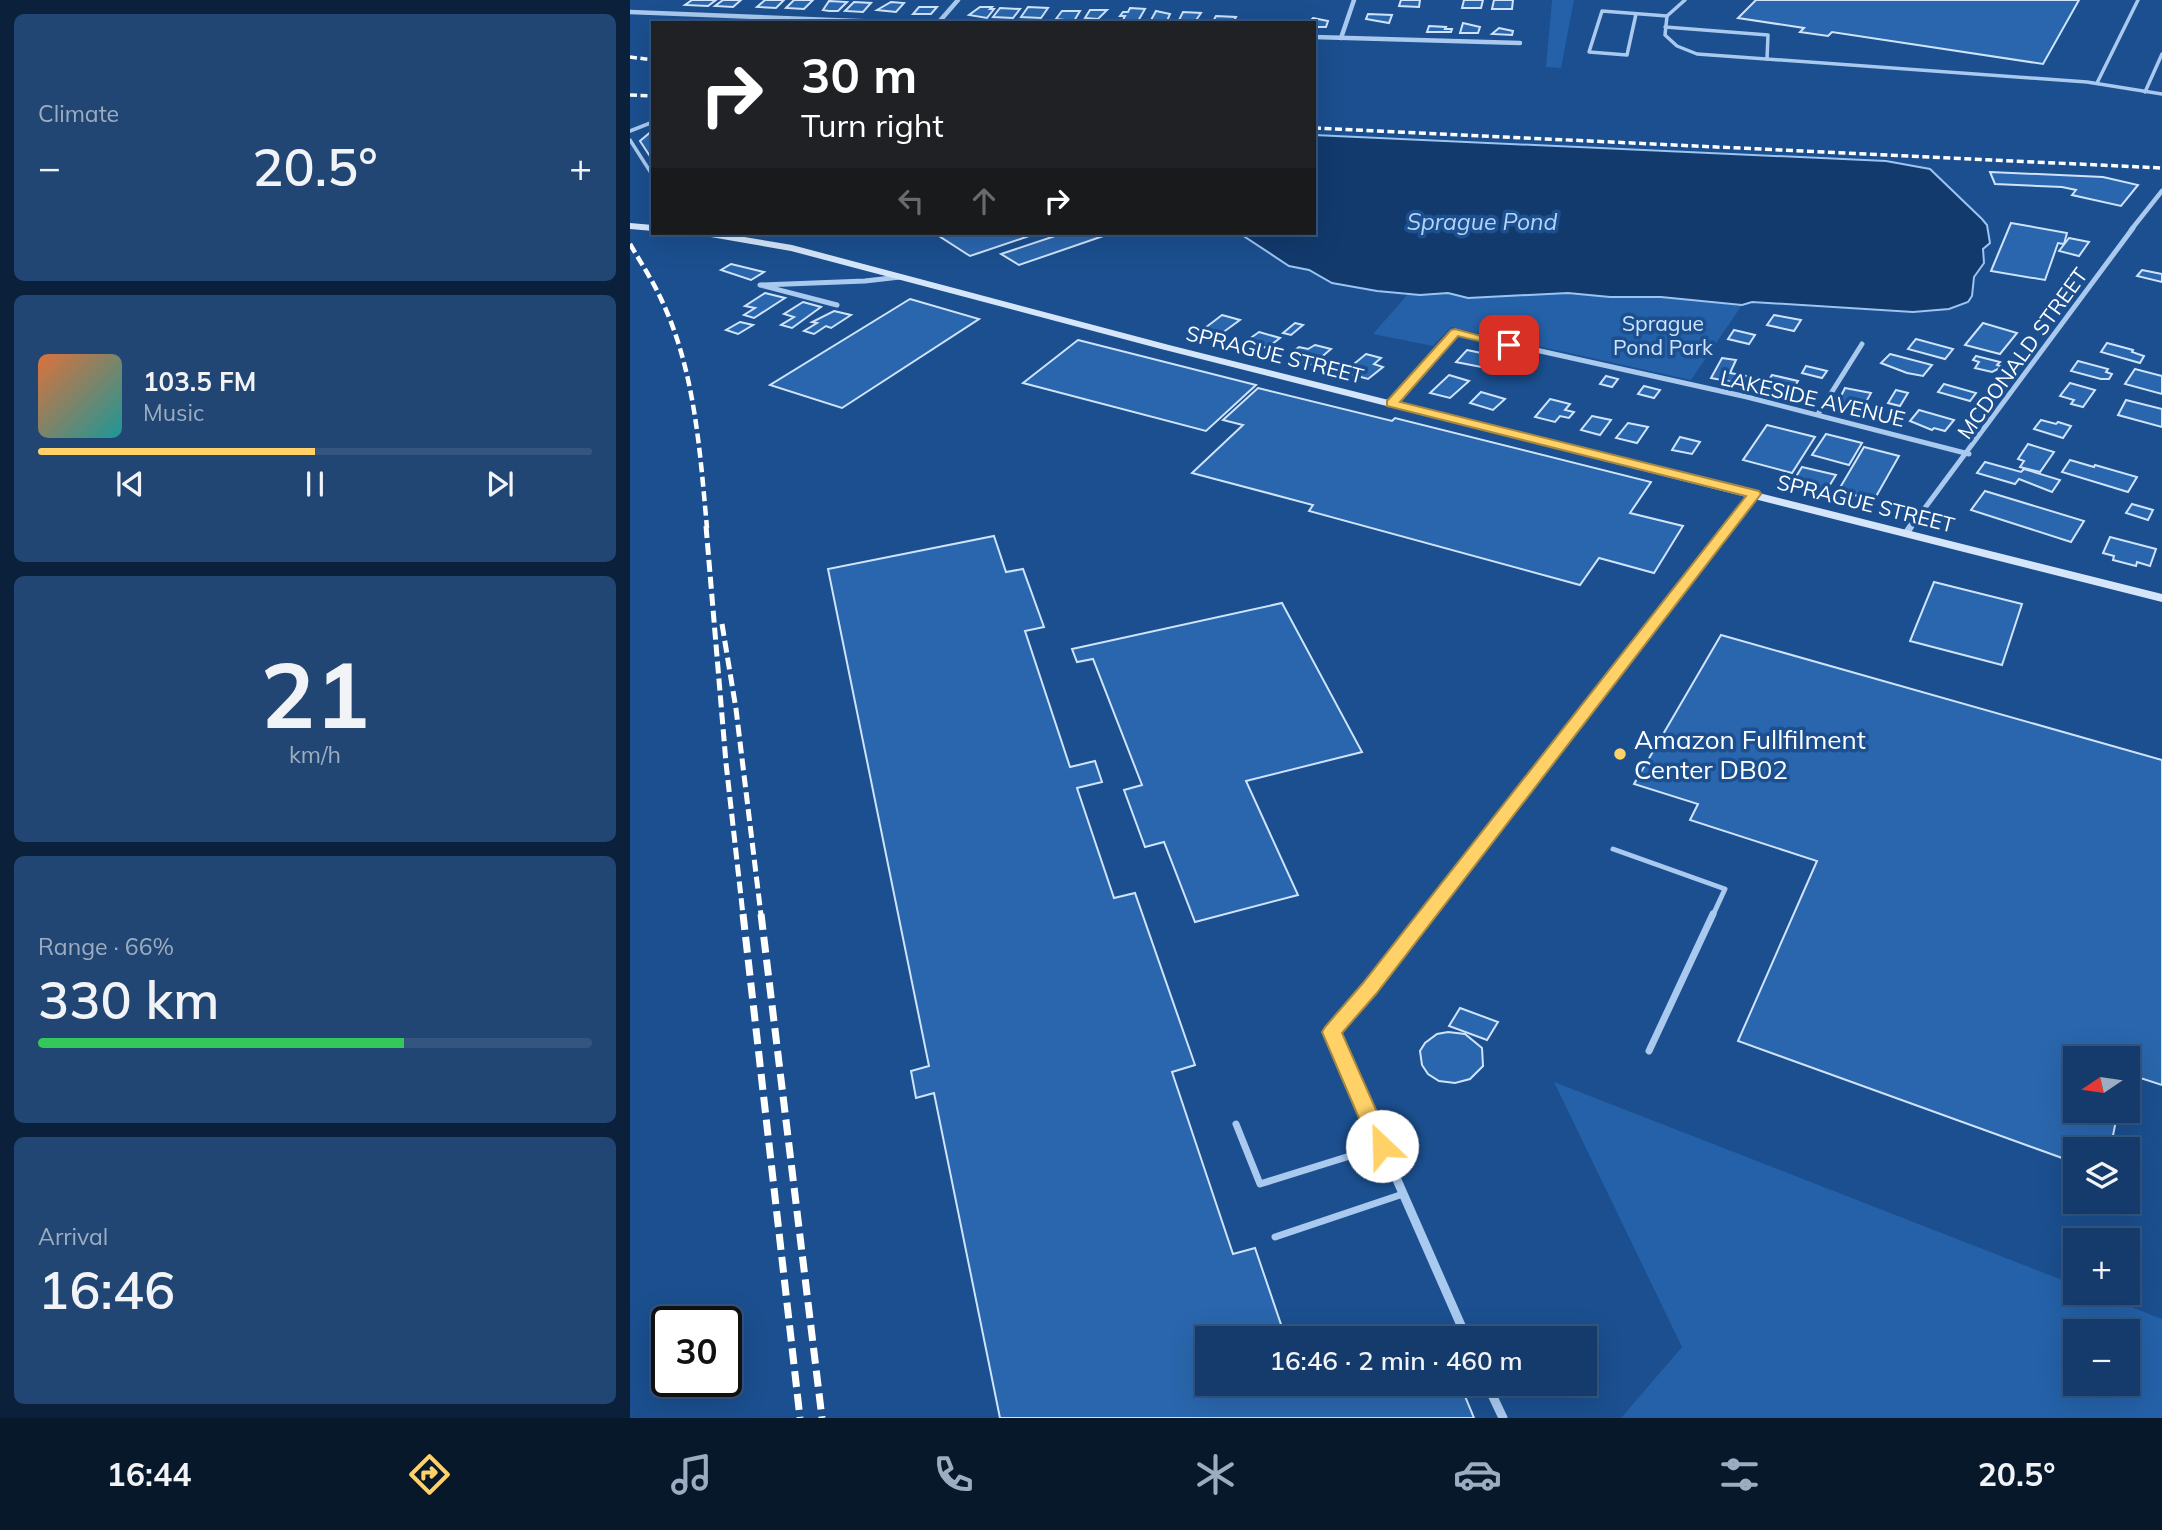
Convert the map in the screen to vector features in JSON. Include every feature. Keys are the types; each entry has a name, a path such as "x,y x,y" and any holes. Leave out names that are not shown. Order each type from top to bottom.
{"main road":[{"path":"630,226 651,228"},
{"name":"SPRAGUE STREET","path":"718,235 769,243 2162,598"}],"street":[{"path":"940,21 958,0"},
{"path":"1341,38 1354,0"},
{"path":"630,12 858,21"},
{"path":"1316,37 1520,43"},
{"name":"MCDONALD STREET","path":"1907,532 1969,454 2008,395 2162,191"},
{"path":"837,304 760,285 805,281 872,282 900,277"},
{"name":"LAKESIDE AVENUE","path":"1391,403 1455,332 1818,414 1969,454"},
{"path":"1818,414 1862,344"},
{"path":"1460,1326 1332,1032 1370,989 1754,494"},
{"path":"1493,1396 1503,1418"}],"lane":[{"path":"1685,0 1667,16 1665,27 1667,39 1689,52 2097,83 2162,94"},
{"path":"2097,83 2138,0"},
{"path":"1636,14 1627,55 1588,52 1602,11 1667,16"},
{"path":"1665,27 1768,35 1767,60"},
{"path":"2145,92 2162,54"},
{"path":"630,131 651,123"},
{"path":"630,140 651,173"},
{"path":"1613,849 1725,889 1649,1051"},
{"path":"1236,1124 1260,1184 1382,1146"},
{"path":"1275,1237 1403,1194"}],"green space":[{"path":"1552,0 1574,0 1561,68 1546,67"},
{"name":"Sprague Pond Park","path":"1449,293 1468,298 1568,293 1610,297 1661,297 1742,305 1691,380 1451,327 1433,346 1373,334 1408,294"},
{"path":"1554,1082 2063,1280 2063,1305 2126,1305 2162,1319 2162,1418 1621,1418 1682,1347"}],"water":[{"name":"Sprague Pond","path":"1316,135 1886,161 1930,169 1987,225 1990,243 1983,249 1984,263 1974,277 1972,296 1968,302 1949,309 1913,312 1752,302 1742,305 1661,297 1610,297 1568,293 1468,298 1448,293 1420,295 1332,283 1309,270 1289,266 1242,235 1316,235"}],"building":[{"path":"692,0 716,0 708,6 685,5"},
{"path":"723,0 741,0 733,7 715,6"},
{"path":"765,0 784,0 776,8 757,7"},
{"path":"794,0 813,0 804,9 786,8"},
{"path":"1401,0 1420,0 1419,7 1399,6"},
{"path":"1464,0 1483,0 1481,8 1462,8"},
{"path":"1494,0 1513,0 1512,9 1492,9"},
{"path":"1756,0 2079,0 2043,64 1832,32 1828,36 1800,32 1804,28 1738,18"},
{"path":"829,1 847,2 838,11 823,10"},
{"path":"854,2 871,3 863,12 845,11"},
{"path":"891,2 904,3 896,12 877,10"},
{"path":"919,7 937,7 931,14 913,14"},
{"path":"980,7 994,9 987,18 969,15"},
{"path":"1028,7 1048,8 1041,18 1021,17"},
{"path":"1000,8 1020,9 1013,18 993,17"},
{"path":"1130,8 1145,9 1138,21 1123,20 1125,16 1120,16"},
{"path":"1090,10 1107,10 1098,19 1085,18"},
{"path":"1062,11 1080,11 1074,21 1056,19"},
{"path":"1156,11 1170,14 1167,21 1151,20"},
{"path":"1183,12 1201,13 1195,21 1178,21"},
{"path":"1368,14 1392,15 1389,23 1366,19"},
{"path":"1216,16 1236,17 1234,21 1213,21"},
{"path":"1313,18 1328,21 1326,27 1316,27 1316,21 1310,21"},
{"path":"1463,23 1480,27 1478,33 1460,33"},
{"path":"1429,26 1452,29 1451,32 1427,32"},
{"path":"1499,28 1513,31 1512,35 1492,34"},
{"path":"651,132 651,158 640,141"},
{"path":"1990,172 2103,177 2138,185 2121,206 2072,195 2076,190 2062,187 1995,184"},
{"path":"2011,223 2067,233 2064,244 2058,243 2045,280 1991,271"},
{"path":"942,235 1032,235 970,256 939,236"},
{"path":"1058,235 1106,235 1019,265 1001,254"},
{"path":"2069,238 2089,242 2079,256 2059,251"},
{"path":"731,264 764,272 751,280 721,270"},
{"path":"2142,270 2162,274 2162,282 2137,276"},
{"path":"765,293 785,298 754,318 744,315 755,308 745,306"},
{"path":"910,299 979,319 842,408 770,385"},
{"path":"803,302 821,307 792,328 781,325 794,317 784,314"},
{"path":"834,311 851,315 831,328 826,326 814,334 804,331 817,323 812,322"},
{"path":"1222,315 1240,320 1218,336 1201,331"},
{"path":"1774,315 1801,320 1794,331 1767,325"},
{"path":"740,322 753,325 738,334 726,330"},
{"path":"1295,323 1303,325 1291,335 1283,333"},
{"path":"1983,323 2017,333 2000,354 1965,345"},
{"path":"1734,330 1755,335 1749,344 1728,339"},
{"path":"1259,332 1280,338 1267,348 1245,342"},
{"path":"1916,339 1953,349 1945,359 1908,349"},
{"path":"1078,340 1256,385 1206,431 1023,383"},
{"path":"2107,343 2144,356 2140,363 2101,352"},
{"path":"1315,345 1331,349 1312,365 1295,360 1300,356 1291,353 1299,347 1308,349"},
{"path":"1467,350 1500,357 1495,363 1486,361 1481,367 1456,362"},
{"path":"1366,354 1381,358 1374,364 1383,367 1368,379 1350,374 1356,369 1349,368"},
{"path":"1890,354 1932,365 1923,376 1907,373 1881,363"},
{"path":"1976,356 2000,362 1997,365 2002,367 1992,372 1975,368 1979,362 1973,360"},
{"path":"1722,358 1736,360 1730,373 1752,377 1748,385 1711,378"},
{"path":"2078,361 2108,369 2106,372 2112,374 2109,379 2101,379 2071,371"},
{"path":"1806,366 1827,371 1822,378 1802,373"},
{"path":"2135,369 2162,376 2162,394 2125,384"},
{"path":"1449,375 1469,381 1450,398 1430,393"},
{"path":"1772,375 1798,381 1791,393 1764,387"},
{"path":"1606,376 1618,379 1612,387 1600,384"},
{"path":"2070,383 2095,390 2083,407 2071,404 2074,400 2060,396"},
{"path":"1944,384 1976,393 1970,401 1938,392"},
{"path":"1644,386 1660,390 1654,398 1638,394"},
{"path":"1258,388 1392,421 1395,418 1651,482 1630,513 1683,526 1654,573 1599,558 1580,585 1309,511 1313,505 1192,473 1243,425 1223,420"},
{"path":"1845,388 1871,393 1861,411 1836,406"},
{"path":"1896,390 1908,393 1900,406 1888,403"},
{"path":"1481,392 1505,399 1493,410 1470,403"},
{"path":"1550,399 1570,404 1565,410 1574,412 1569,418 1560,416 1555,422 1535,417"},
{"path":"2126,400 2162,409 2162,427 2118,415"},
{"path":"1919,410 1954,420 1945,431 1934,428 1932,430 1910,421"},
{"path":"1592,416 1611,420 1600,435 1581,430"},
{"path":"2041,420 2071,426 2063,438 2034,429"},
{"path":"1628,423 1648,427 1637,443 1616,438"},
{"path":"1767,425 1815,437 1792,473 1743,460"},
{"path":"1826,434 1862,443 1849,465 1812,455"},
{"path":"1680,437 1700,442 1692,454 1672,450"},
{"path":"2028,444 2054,452 2040,472 2020,467 2024,461 2018,459"},
{"path":"1864,447 1899,456 1874,500 1838,491"},
{"path":"2070,460 2137,477 2128,492 2062,472"},
{"path":"1985,462 2021,472 2024,469 2060,480 2052,492 2019,479 2015,484 1977,473"},
{"path":"1802,467 1836,475 1826,491 1792,483"},
{"path":"1985,491 2084,521 2071,542 1971,510"},
{"path":"2132,504 2153,510 2148,520 2126,513"},
{"path":"994,536 1006,572 1023,569 1044,627 1025,631 1070,767 1095,761 1102,782 1077,788 1114,898 1135,893 1195,1065 1172,1072 1233,1254 1255,1248 1282,1326 1195,1326 1195,1396 1465,1396 1474,1418 1000,1418 934,1093 916,1098 911,1071 929,1066 828,569"},
{"path":"2110,537 2156,549 2150,566 2137,562 2136,566 2113,560 2114,556 2103,553"},
{"path":"1934,582 2022,604 2002,665 1910,641"},
{"path":"1282,603 1362,752 1246,781 1298,895 1195,922 1164,842 1145,847 1124,790 1142,785 1093,659 1077,662 1072,649"},
{"path":"1721,635 2162,760 2162,1085 2140,1078 2140,1046 2063,1046 2063,1124 2115,1124 2113,1137 2063,1137 2063,1158 1738,1041 1817,861 1690,820 1698,804 1634,784"},
{"path":"1460,1008 1498,1022 1487,1040 1449,1026"},
{"path":"1437,1034 1465,1034 1482,1048 1483,1066 1470,1079 1455,1083 1439,1081 1428,1074 1422,1065 1420,1051 1425,1043"}],"railway":[{"path":"630,57 651,60"},
{"path":"630,95 651,96"},
{"path":"1316,128 2162,168"},
{"path":"630,244 662,301 682,355 694,412 707,528"},
{"path":"706,526 726,763 743,915"},
{"path":"722,624 736,709 761,915"},
{"path":"743,914 800,1418"},
{"path":"761,914 822,1418"}],"place":[{"name":"Amazon Fullfilment Center DB02","path":"1620,754"}],"route":[{"path":"1382,1146 1332,1032 1370,989 1754,494 1391,403 1455,332 1509,345"}]}
